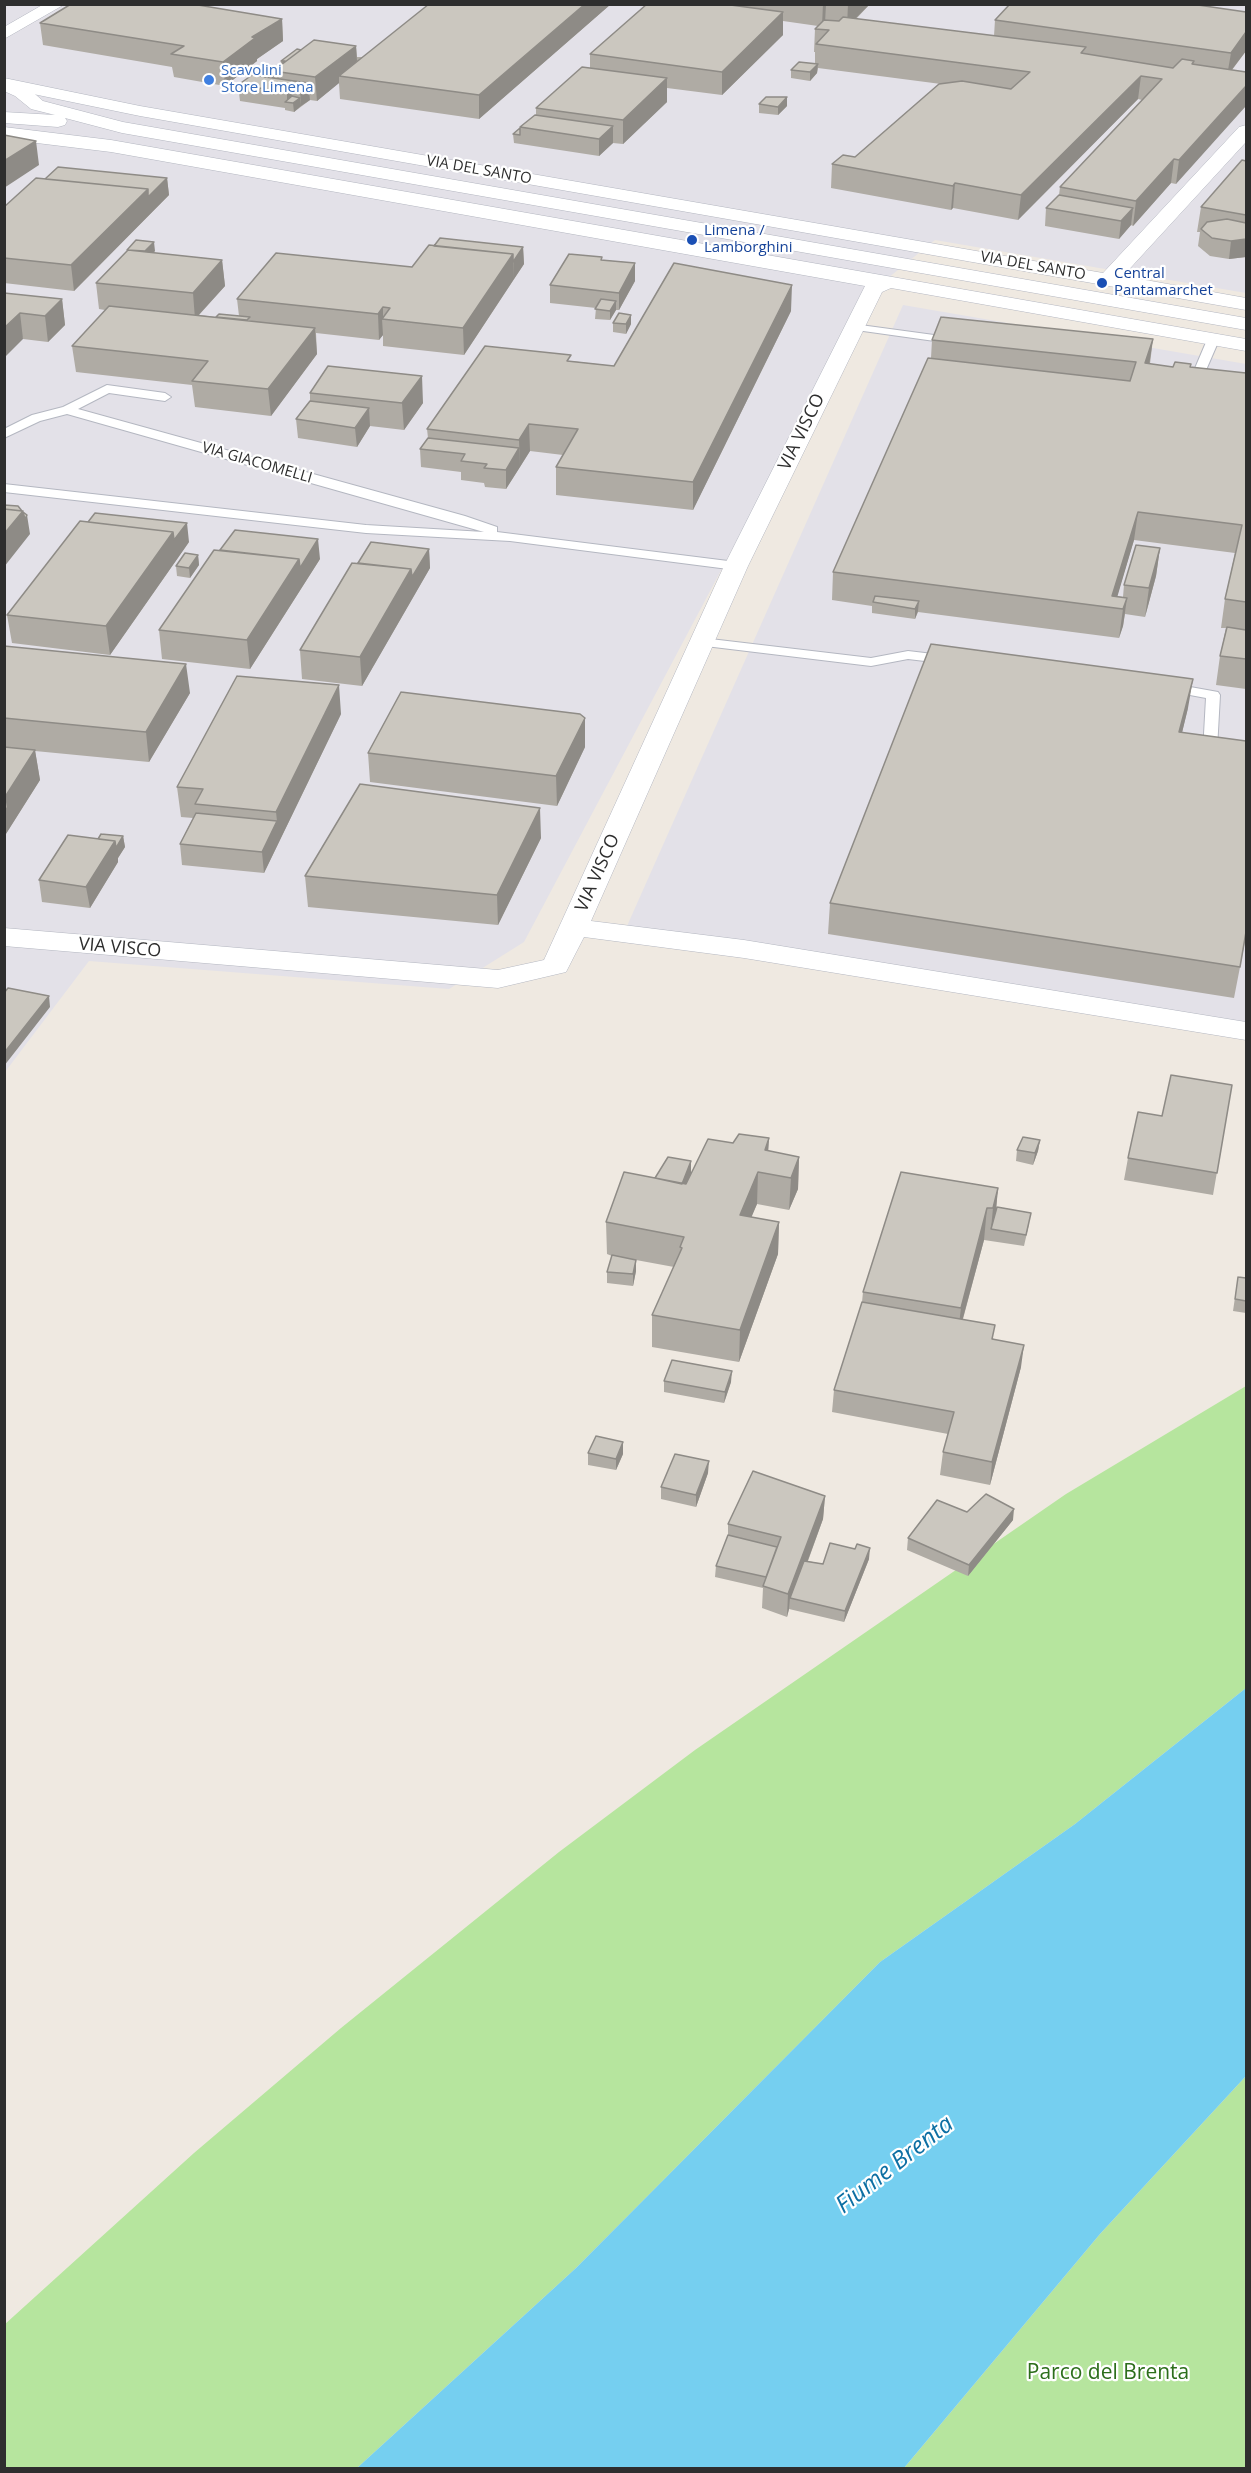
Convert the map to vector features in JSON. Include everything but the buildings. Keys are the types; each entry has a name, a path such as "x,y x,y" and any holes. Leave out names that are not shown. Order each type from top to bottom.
{"street":[{"path":"5,34 57,4"},
{"path":"4,84 22,92 25,97 38,105 122,127 1246,324"},
{"name":"VIA DEL SANTO","path":"4,84 140,111 1246,304"},
{"path":"4,116 24,103 25,97"},
{"path":"4,116 122,127"},
{"path":"1109,279 1246,131"},
{"path":"4,133 111,146 401,196 882,284 891,282 1246,345"},
{"path":"802,246 819,228"},
{"name":"VIA VISCO","path":"4,937 498,979 556,966 736,566 874,288 882,284"},
{"path":"573,927 744,949 1246,1031"}],"lane":[{"path":"854,327 964,342"},
{"path":"1214,340 1196,380 1246,387"},
{"path":"67,410 107,389 165,397"},
{"name":"VIA GIACOMELLI","path":"4,434 36,418 67,410 460,519 510,537"},
{"name":"VIA GIACOMELLI","path":"4,488 366,529 510,537 736,566"},
{"path":"702,642 871,662 908,655 966,662"},
{"path":"1149,684 1214,695 1210,752 1246,757"}],"shaded area":[{"path":"5,5 1246,5 1246,293 935,240 867,295 524,942 449,989 89,961 5,1072"},
{"path":"903,305 1246,364 1246,1025 747,942 627,926"}],"green space":[{"path":"1246,1386 1246,1688 1075,1824 880,1962 576,2268 357,2468 5,2468 4,2325 194,2153 341,2028 559,1852 695,1750 1066,1494"},
{"name":"Parco del Brenta","path":"1246,2076 1246,2468 904,2468 1100,2234"}],"water":[{"name":"Fiume Brenta","path":"1246,1688 1246,2076 1100,2234 904,2468 357,2468 576,2268 880,1962 1075,1824"}],"place":[{"name":"Scavolini Store Limena","path":"209,80"},
{"name":"Limena / Lamborghini","path":"692,240"},
{"name":"Central Pantamarchet","path":"1102,283"}]}
